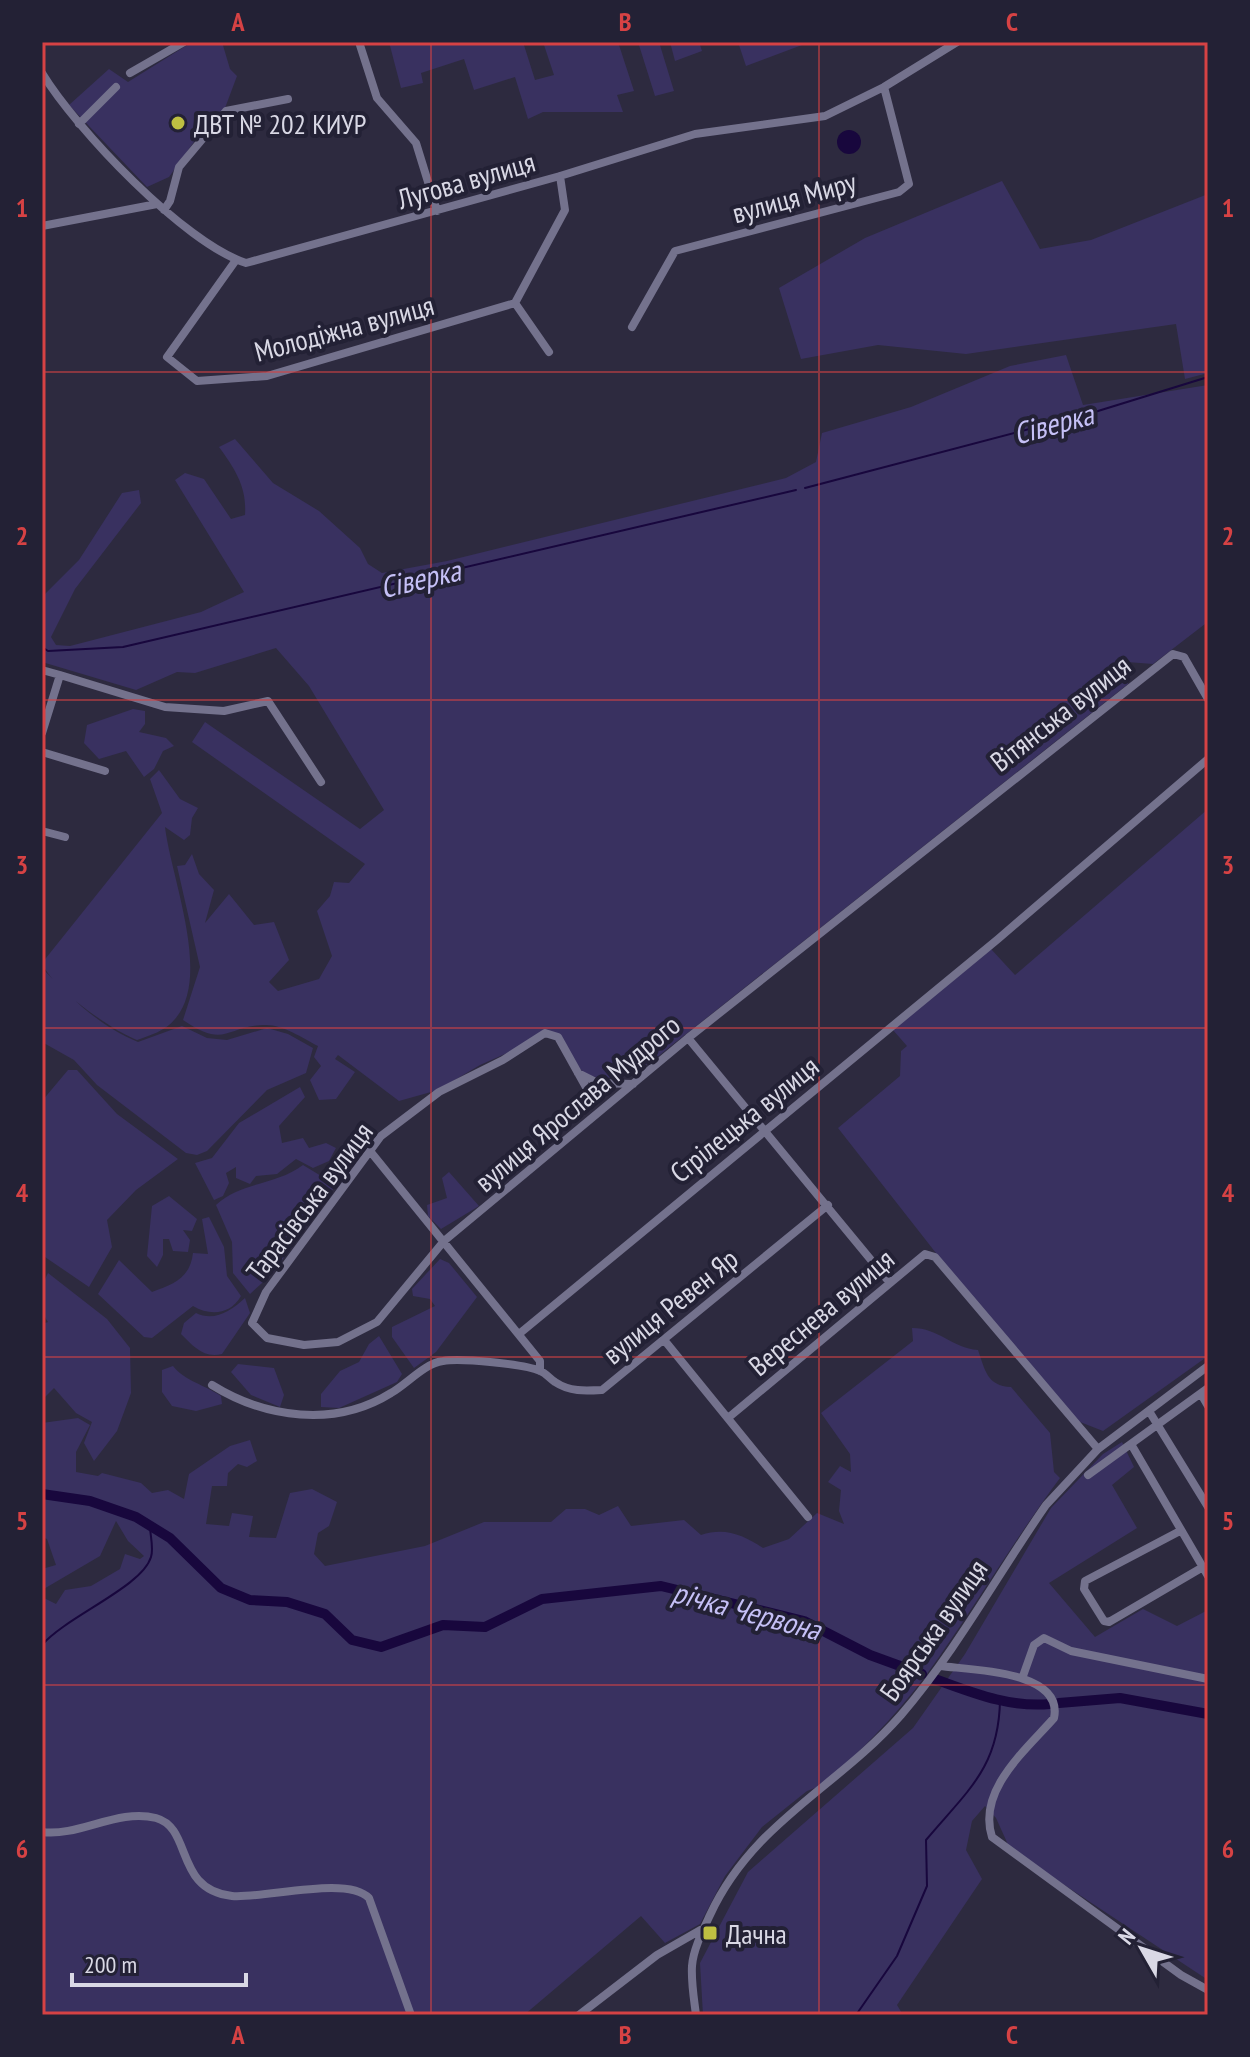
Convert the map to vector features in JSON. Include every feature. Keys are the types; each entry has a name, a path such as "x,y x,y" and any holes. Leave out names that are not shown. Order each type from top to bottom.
{"street":[{"path":"130,73 184,42"},
{"path":"359,42 377,98 416,143 437,211"},
{"name":"Лугова вулиця","path":"236,260 246,263 437,211 695,134 825,116 884,87 957,42"},
{"path":"42,73 60,103 160,207 236,260"},
{"path":"79,124 116,87"},
{"name":"вулиця Миру","path":"632,327 675,251 899,192 909,184 884,87"},
{"path":"42,226 160,207 170,201 179,167 226,111 288,99"},
{"path":"549,352 515,303 565,210 560,176"},
{"name":"Молодіжна вулиця","path":"236,260 167,357 197,381 267,376 515,303"},
{"name":"Вітянська вулиця","path":"927,846 1173,654 1184,657 1208,699"},
{"path":"42,670 165,707 224,711 268,701 321,782"},
{"path":"42,733 60,675"},
{"path":"42,752 105,771"},
{"name":"Стрілецька вулиця","path":"519,1334 998,939 1208,759"},
{"path":"42,831 65,837"},
{"name":"вулиця Ярослава Мудрого","path":"252,1323 267,1338 304,1345 338,1342 377,1322 444,1241 688,1038 927,846"},
{"name":"Тарасівська вулиця","path":"252,1323 266,1292 381,1136 439,1092 503,1060 545,1033 558,1037 592,1098"},
{"path":"688,1038 890,1283"},
{"path":"577,1073 598,1083 633,1084"},
{"path":"370,1151 540,1361 540,1371"},
{"name":"вулиця Ревен Яр","path":"212,1385 251,1405 277,1412 315,1415 340,1412 378,1400 441,1360 540,1371 567,1389 602,1390 828,1205"},
{"name":"Вереснева вулиця","path":"728,1418 925,1254 935,1257 1098,1449"},
{"path":"665,1341 808,1517"},
{"name":"Боярська вулиця","path":"696,2015 692,1964 704,1927 721,1891 747,1853 790,1811 864,1754 940,1666 1046,1505 1098,1449 1208,1366"},
{"path":"1088,1475 1204,1391 1208,1406"},
{"path":"1149,1411 1208,1507"},
{"path":"1131,1444 1208,1576"},
{"path":"1180,1531 1085,1581 1084,1589 1104,1621 1109,1622 1203,1567"},
{"path":"1023,1676 1034,1645 1044,1638 1071,1651 1208,1679"},
{"path":"940,1666 1023,1676 1054,1701 1054,1718 998,1783 990,1816 992,1837 1181,1975 1208,1990"},
{"path":"42,1832 112,1820 158,1818 177,1834 192,1874 223,1894 332,1889 364,1893 369,1898 411,2015"},
{"path":"579,2015 657,1955 704,1927"}],"shaded area":[{"path":"192,42 222,42 230,69 237,76 225,108 196,139 169,177 147,187 69,105 109,69 128,82"},
{"path":"389,42 523,42 535,80 554,75 543,42 618,42 634,91 617,95 623,112 543,112 528,119 515,77 474,90 464,59 421,73 423,83 401,88"},
{"path":"638,42 659,42 674,91 655,96"},
{"path":"670,42 699,42 702,51 675,61"},
{"path":"738,42 810,42 746,66"},
{"path":"849,130 857,134 861,142 857,150 849,154 841,150 837,142 841,134"},
{"path":"1002,181 1040,249 1091,240 1208,194 1208,373 1185,379 1176,324 966,354 878,345 801,359 779,288 865,238"},
{"path":"1066,355 1083,405 1208,385 1208,628 1205,624 1153,664 1127,662 1128,684 653,1060 629,1074 615,1077 600,1078 584,1074 553,1033 480,1065 438,1090 399,1101 338,1055 335,1059 355,1072 336,1099 319,1100 310,1080 321,1066 314,1057 318,1046 279,1027 253,1026 218,1035 197,1029 183,1020 200,967 177,866 185,865 192,854 199,874 214,890 205,923 229,894 254,925 274,922 289,960 269,982 278,991 319,979 332,956 317,911 330,896 334,882 349,883 365,864 192,742 205,722 360,829 384,810 309,686 276,648 195,673 177,672 136,690 42,662 42,597 79,560 122,493 139,490 141,503 75,589 51,637 56,645 70,646 201,612 244,592 175,480 185,473 204,479 231,519 245,515 239,479 219,447 235,439 273,483 319,511 360,548 368,564 382,573 447,561 786,478 816,462 822,433 911,407 1010,366"},
{"path":"133,709 145,711 145,724 139,732 166,738 174,746 163,751 154,769 144,777 126,751 99,759 84,743 87,725"},
{"path":"159,770 180,799 198,808 192,818 190,835 184,840 165,827 186,926 190,978 185,1001 175,1019 162,1030 137,1040 70,996 42,963 162,813 150,779"},
{"path":"1208,809 1208,1356 1103,1431 1075,1420 1030,1373 838,1128 900,1076 901,1051 907,1046 893,1030 991,949 1015,975"},
{"path":"42,968 98,1019 138,1042 182,1026 207,1038 227,1040 267,1028 288,1034 313,1048 306,1073 267,1090 207,1151 197,1155 186,1153 97,1085 74,1060 42,1042"},
{"path":"68,1070 77,1070 117,1114 178,1159 136,1190 107,1220 112,1247 89,1287 42,1255 42,1101"},
{"path":"300,1087 305,1097 279,1126 282,1143 303,1138 309,1148 326,1143 336,1148 329,1161 313,1168 296,1159 277,1174 256,1176 250,1184 236,1178 236,1167 226,1173 229,1183 223,1196 214,1200 195,1163 212,1158 239,1123"},
{"path":"303,1165 336,1185 272,1274 250,1294 233,1273 232,1242 216,1205 236,1192 293,1172"},
{"path":"449,1172 479,1206 441,1229 428,1216 427,1205 447,1198 442,1178"},
{"path":"169,1196 197,1219 192,1231 183,1230 190,1240 188,1252 173,1251 169,1239 163,1239 163,1255 157,1267 147,1256 152,1206"},
{"path":"209,1217 224,1247 227,1276 241,1296 231,1307 219,1312 193,1306 152,1338 144,1337 98,1294 119,1260 152,1292 180,1279 188,1269 193,1253 208,1254 202,1219"},
{"path":"440,1259 449,1263 477,1297 436,1352 414,1368 392,1337 392,1327 435,1306 430,1299 413,1296 412,1289"},
{"path":"48,1273 107,1319 130,1348 131,1393 117,1431 94,1461 84,1443 92,1422 76,1413 54,1388 42,1400 42,1324 48,1322 41,1298"},
{"path":"245,1298 250,1313 222,1354 204,1353 181,1334 184,1323 196,1313 216,1316"},
{"path":"912,1328 930,1331 961,1346 978,1350 992,1380 1011,1387 1050,1433 1054,1472 1060,1478 913,1692 870,1740 823,1785 807,1791 762,1827 725,1876 700,1924 665,1943 641,1916 524,2015 42,2015 42,1597 56,1604 65,1590 91,1586 120,1569 125,1554 140,1559 144,1556 128,1541 116,1521 100,1556 42,1590 42,1569 56,1565 47,1539 42,1537 42,1423 78,1418 90,1425 76,1452 76,1472 98,1476 102,1473 141,1483 152,1493 168,1490 184,1499 189,1474 230,1446 250,1440 257,1461 247,1467 238,1464 228,1473 227,1486 212,1486 206,1524 229,1526 232,1513 253,1516 249,1537 276,1538 290,1493 312,1489 337,1502 329,1526 318,1533 314,1554 325,1566 425,1546 484,1522 551,1522 566,1509 585,1509 599,1515 618,1506 631,1526 684,1520 701,1535 718,1532 734,1534 763,1548 789,1539 817,1513 844,1524 839,1511 841,1490 828,1482 840,1466 851,1472 850,1454 821,1413 913,1341"},
{"path":"379,1336 402,1374 397,1382 339,1408 321,1407 321,1394 340,1371 359,1362 369,1344"},
{"path":"238,1364 274,1368 284,1395 280,1407 251,1395 231,1372"},
{"path":"173,1366 189,1379 221,1396 222,1404 196,1411 172,1406 162,1392 162,1370"},
{"path":"1122,1442 1134,1467 1112,1485 1137,1528 1049,1583 1095,1637 1143,1609 1177,1626 1208,1610 1208,1980 1010,1849 996,1818 985,1806 972,1821 966,1850 982,1879 897,2005 903,2015 703,2015 700,1963 748,1872 913,1728 965,1654 1051,1508 1103,1454"}],"waterway":[{"name":"Сіверка","path":"805,488 1098,411 1208,377"},
{"name":"Сіверка","path":"42,647 48,651 123,647 796,490"},
{"name":"річка Червона","path":"42,1494 90,1501 136,1517 170,1538 221,1588 250,1600 287,1602 325,1614 352,1640 381,1647 443,1625 485,1627 542,1599 661,1586 804,1621 870,1655 922,1674"},
{"path":"42,1645 145,1568 152,1553 150,1526"},
{"path":"932,1678 1004,1701 1050,1704"},
{"name":"річка Червона","path":"1059,1703 1120,1698 1208,1714"},
{"path":"856,2015 897,1956 927,1886 926,1840 967,1792 987,1761 994,1744 1000,1700"}],"place":[{"name":"ДВТ № 202 КИУР","path":"178,123"},
{"name":"Дачна","path":"710,1933"}]}
